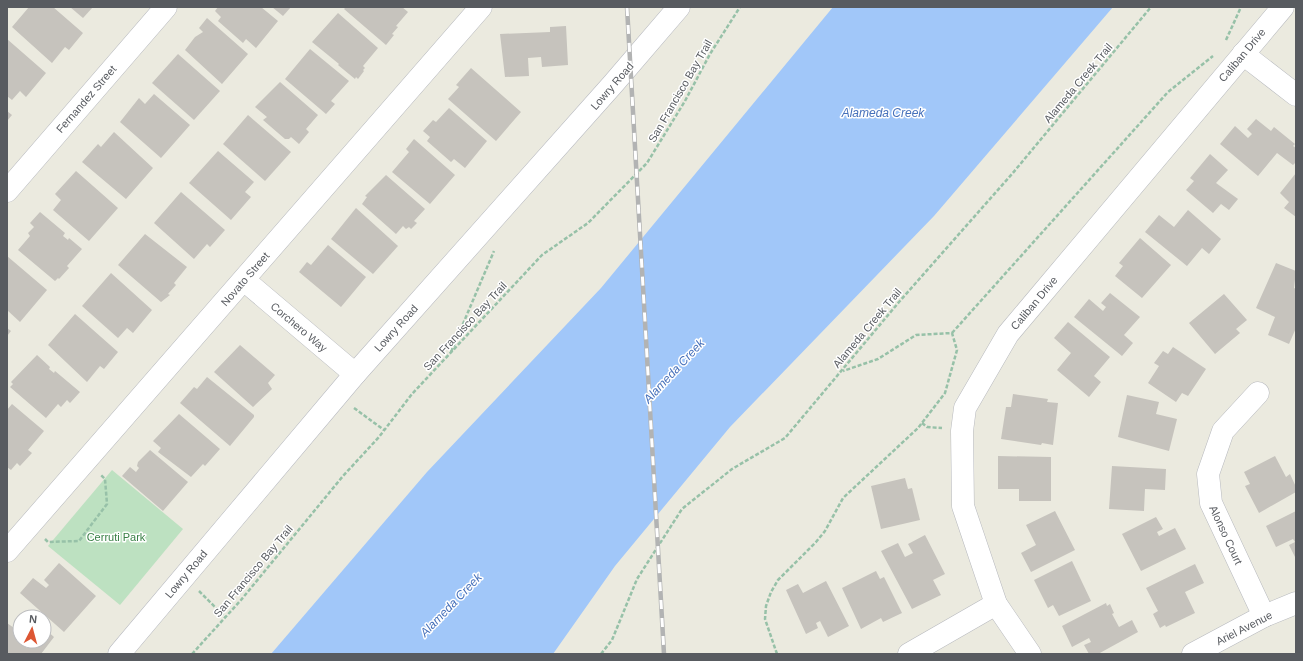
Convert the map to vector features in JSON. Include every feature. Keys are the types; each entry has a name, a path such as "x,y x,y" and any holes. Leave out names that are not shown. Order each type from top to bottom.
{"street":[{"name":"Fernandez Street","path":"7,191 166,7"},
{"name":"Novato Street","path":"7,551 481,7"},
{"name":"Lowry Road","path":"119,654 355,374 603,96 679,7"},
{"name":"Caliban Drive","path":"1030,654 996,604 963,506 962,431 965,408 1008,334 1283,7"},
{"path":"1243,54 1296,95"},
{"name":"Corchero Way","path":"244,280 355,374"},
{"name":"Alonso Court","path":"1258,394 1223,431 1208,474 1211,503 1264,616"},
{"name":"Ariel Avenue","path":"1193,654 1264,616 1296,603"},
{"path":"909,654 996,604"}],"path":[{"name":"San Francisco Bay Trail","path":"192,654 384,430 412,394 542,255 588,223 647,163 685,101 710,54 740,7"},
{"name":"Alameda Creek Trail","path":"600,654 612,640 637,579 682,509 732,469 786,438 899,302 1012,174 1151,7"},
{"path":"1225,41 1241,7"},
{"path":"842,371 878,358 916,335 952,333 1168,92 1216,53"},
{"path":"450,354 496,246"},
{"path":"777,654 765,619 766,606 771,592 778,580 816,542 843,498 918,428 945,393 957,350 952,333"},
{"path":"337,395 384,430"},
{"path":"29,525 48,542 79,541 107,504 105,479 85,462"},
{"path":"184,576 225,617"}],"green space":[{"name":"Cerruti Park","path":"112,470 183,529 120,605 48,546"}],"water":[{"name":"Alameda Creek","path":"833,7 1113,7 934,216 730,427 615,566 553,654 271,654 427,472 601,288"}],"building":[{"path":"29,7 53,7 83,33 69,50 65,47 52,63 12,27"},
{"path":"70,7 93,7 83,18"},
{"path":"218,7 261,7 278,21 256,48 246,39 243,43 218,21 221,17 215,11"},
{"path":"272,7 291,7 283,16"},
{"path":"346,7 402,7 408,12 396,26 398,27 392,34 394,35 386,45 344,9"},
{"path":"338,13 378,48 363,66 365,68 363,70 364,71 358,79 356,77 355,79 312,42"},
{"path":"207,18 248,54 222,84 185,50 195,37 203,32 199,28"},
{"path":"566,26 568,65 542,67 541,57 528,58 529,76 505,77 500,34 550,32 550,27"},
{"path":"7,39 46,73 26,97 20,91 12,100 7,96"},
{"path":"310,49 349,81 331,101 335,104 326,114 285,79"},
{"path":"178,54 220,91 194,120 152,83"},
{"path":"471,68 521,112 496,141 448,99 459,87 456,85"},
{"path":"280,82 318,115 306,129 309,132 299,144 291,137 289,139 285,139 263,120 267,117 255,107"},
{"path":"154,94 190,125 161,158 120,122 139,98 145,104"},
{"path":"449,108 487,141 465,168 454,159 451,162 427,141 430,137 423,131 433,120 436,122"},
{"path":"7,111 12,115 7,121"},
{"path":"248,115 291,152 265,181 223,144"},
{"path":"1256,119 1271,131 1274,127 1295,144 1293,146 1296,148 1296,162 1293,165 1277,153 1258,176 1220,144 1235,126 1248,138 1252,134 1247,129"},
{"path":"114,132 153,168 126,199 82,162 98,144 101,147"},
{"path":"414,139 455,175 430,204 392,172 409,152 406,149"},
{"path":"218,151 254,182 245,192 251,197 231,220 189,183"},
{"path":"1210,154 1228,170 1216,183 1238,199 1229,210 1221,204 1213,213 1186,190 1194,181 1190,178"},
{"path":"76,171 118,208 89,241 53,210 61,200 55,194"},
{"path":"1296,173 1296,217 1284,208 1289,202 1280,193"},
{"path":"386,175 425,209 414,221 417,223 411,229 409,227 406,229 403,226 396,234 362,204 367,197 365,196"},
{"path":"181,192 225,230 210,247 207,244 194,259 154,223"},
{"path":"356,208 398,246 373,274 331,239"},
{"path":"1188,210 1221,239 1209,254 1202,248 1187,266 1145,232 1159,215 1174,227"},
{"path":"40,212 65,233 63,236 68,240 69,238 82,249 67,266 69,268 59,279 58,278 55,281 18,250 30,236 28,233 34,227 30,223"},
{"path":"145,234 187,267 174,283 176,285 168,294 170,295 161,302 118,265"},
{"path":"1140,238 1171,265 1142,298 1115,276 1123,266 1119,263"},
{"path":"328,245 366,277 341,307 299,272 307,262 311,265"},
{"path":"7,256 47,290 20,322 7,310"},
{"path":"1276,263 1296,271 1294,288 1296,289 1296,328 1289,344 1268,335 1275,317 1256,308"},
{"path":"111,273 152,310 133,333 127,328 118,338 82,306"},
{"path":"1110,293 1140,317 1124,335 1133,343 1122,356 1074,317 1089,299 1103,311 1106,307 1101,303"},
{"path":"1224,294 1247,320 1236,329 1240,333 1215,354 1189,323"},
{"path":"75,314 118,352 104,369 100,366 87,382 48,345"},
{"path":"1068,322 1110,357 1094,376 1101,382 1089,397 1057,370 1071,353 1054,338"},
{"path":"7,328 11,331 7,336"},
{"path":"240,345 275,375 268,383 272,389 253,407 214,372"},
{"path":"1173,347 1206,369 1188,396 1182,393 1176,402 1148,383 1159,366 1154,363 1163,351 1168,354"},
{"path":"37,355 50,367 49,369 54,373 55,371 80,392 70,403 67,400 61,407 58,404 46,418 10,387 13,384 11,382"},
{"path":"207,377 254,415 254,417 230,446 180,403 194,387 197,389"},
{"path":"1013,394 1048,399 1047,402 1058,403 1053,445 1042,443 1041,445 1001,439 1006,407 1011,407"},
{"path":"1127,395 1159,402 1156,414 1177,419 1169,451 1118,437"},
{"path":"12,404 44,431 28,450 32,453 20,466 17,463 11,470 7,467 7,410"},
{"path":"179,414 220,449 205,466 203,464 191,477 158,452 161,448 153,441"},
{"path":"150,450 188,482 163,511 122,476 130,467 136,472 139,468 137,466 138,462"},
{"path":"998,456 1051,457 1051,501 1019,501 1019,489 998,489"},
{"path":"1275,456 1286,477 1290,474 1296,487 1296,492 1259,513 1245,486 1250,484 1244,472"},
{"path":"1112,466 1166,469 1165,490 1145,489 1144,511 1109,509"},
{"path":"905,478 908,489 912,488 920,520 881,529 871,486"},
{"path":"1055,511 1075,550 1031,572 1021,553 1036,545 1026,525"},
{"path":"1296,511 1296,559 1289,545 1295,542 1293,539 1276,547 1266,526"},
{"path":"1156,517 1163,529 1157,532 1159,536 1175,528 1186,549 1141,571 1122,534"},
{"path":"925,535 945,574 933,580 941,595 912,609 881,551 898,543 905,557 913,553 908,544"},
{"path":"1072,561 1091,601 1059,616 1053,605 1048,608 1034,580"},
{"path":"59,563 96,596 64,632 52,621 52,609 38,609 20,593 33,578 46,588 49,585 44,580"},
{"path":"1195,564 1204,583 1185,592 1195,613 1166,627 1165,625 1160,628 1153,614 1158,611 1146,588"},
{"path":"876,571 880,579 884,577 902,613 883,622 881,618 861,629 842,588"},
{"path":"826,581 849,626 828,637 820,621 816,623 818,628 806,634 786,590 798,584 803,593"},
{"path":"1106,603 1107,606 1110,604 1114,613 1112,614 1119,627 1132,620 1138,632 1098,654 1089,654 1084,645 1091,642 1089,638 1072,647 1062,626"},
{"path":"7,623 12,627 12,649 45,649 41,654 7,654"}],"railway":[{"path":"627,7 664,654"}]}
